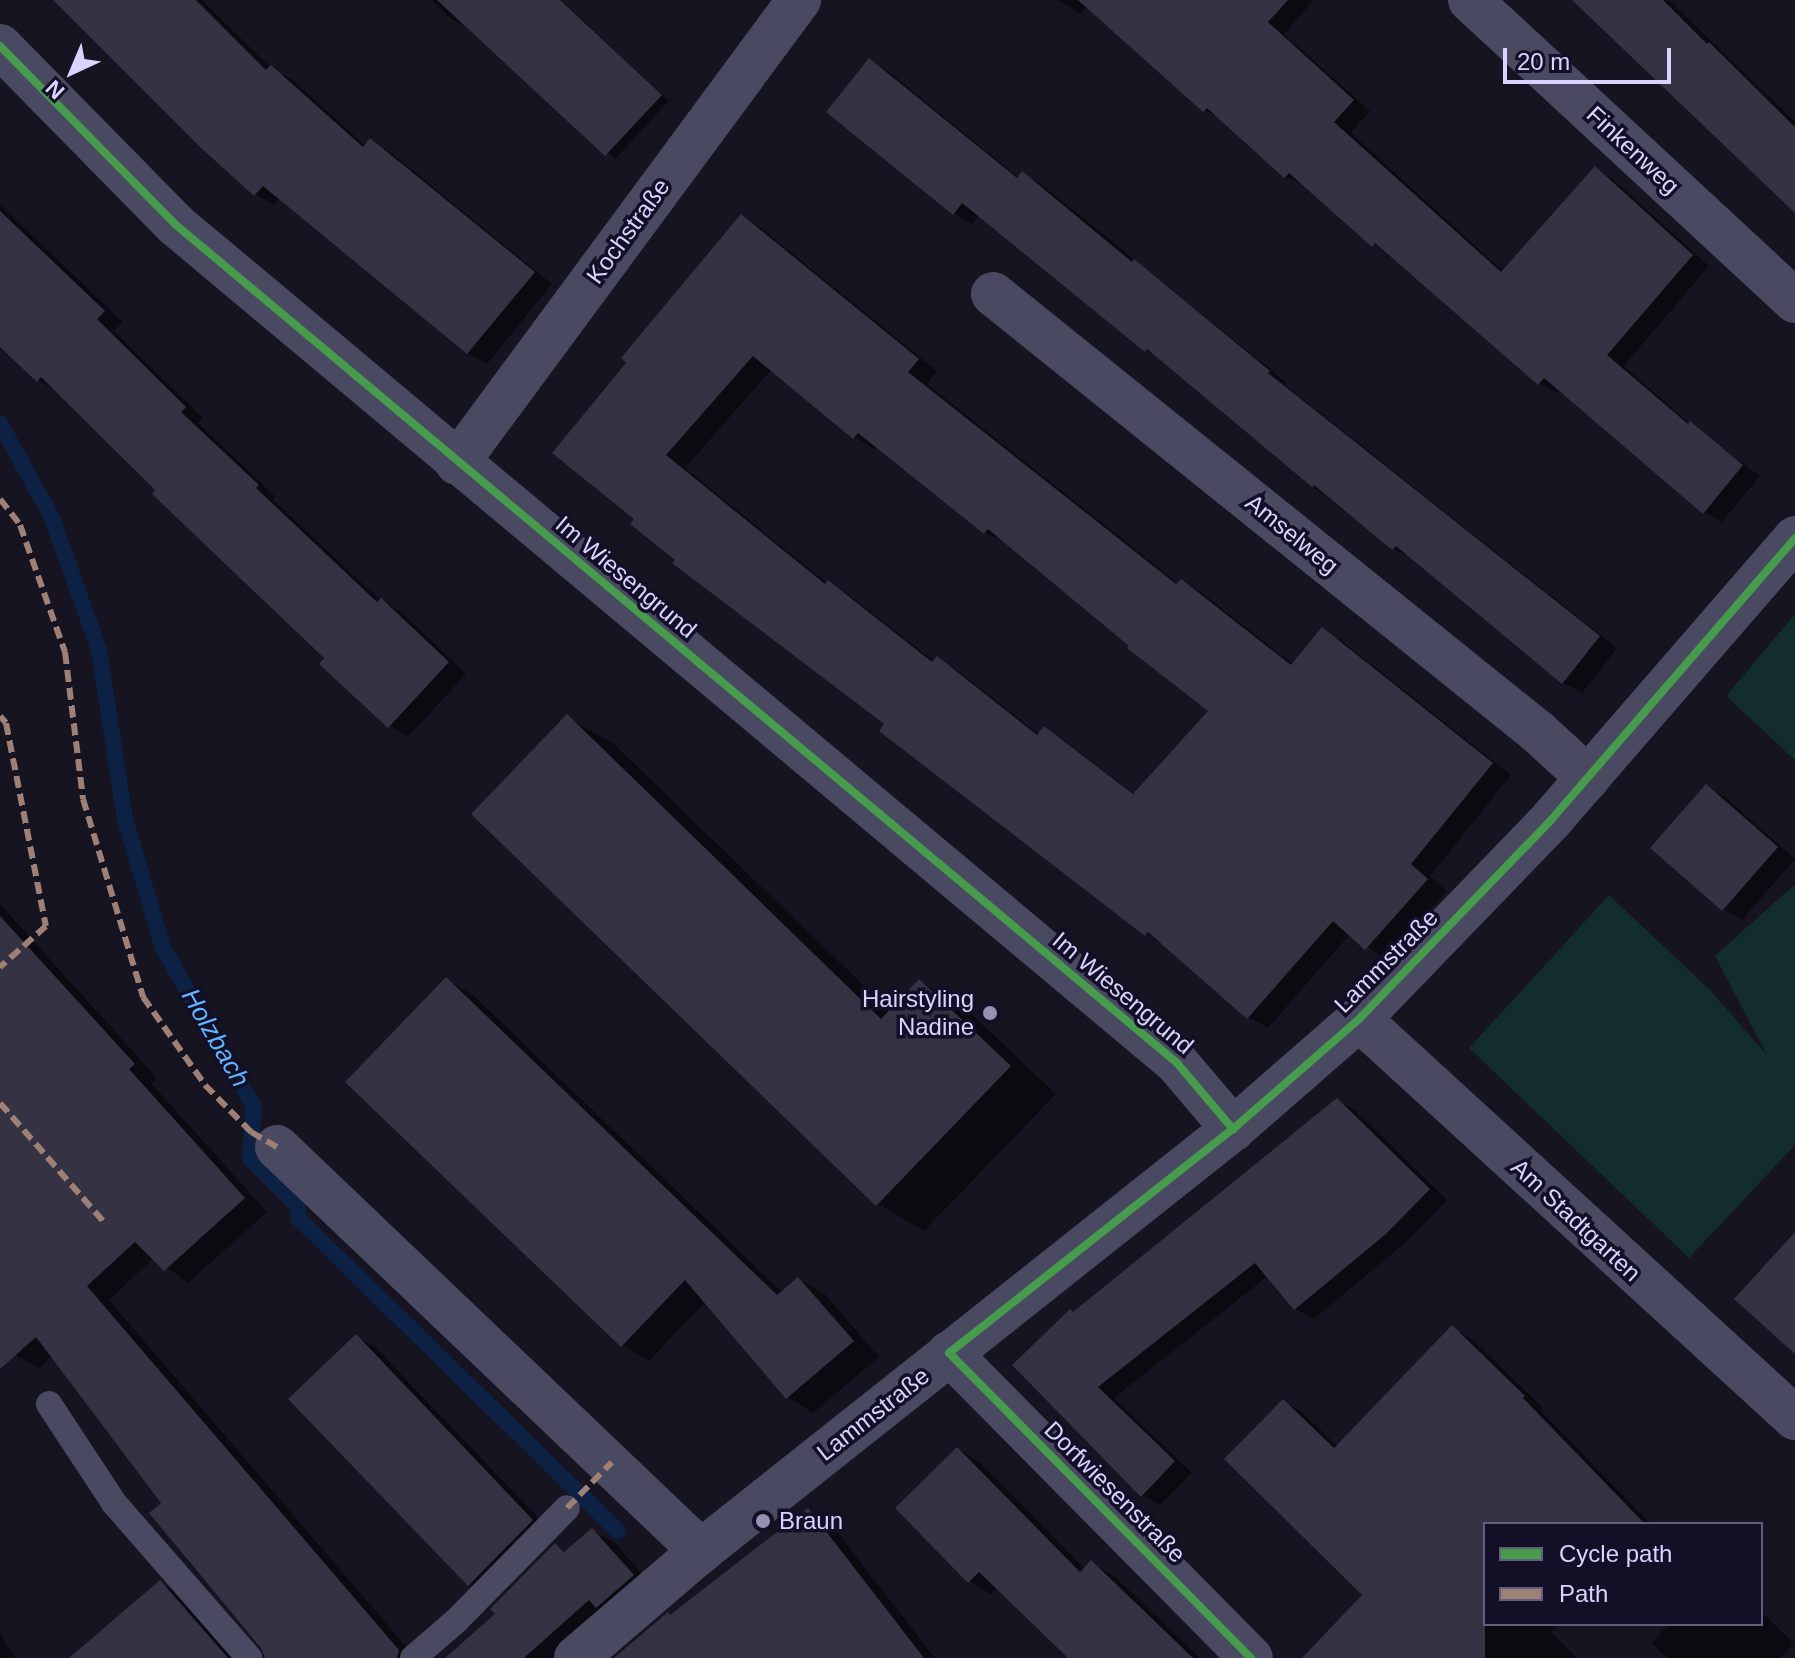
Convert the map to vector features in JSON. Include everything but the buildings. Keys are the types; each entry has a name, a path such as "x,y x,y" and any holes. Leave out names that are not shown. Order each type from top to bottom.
{"street":[{"name":"Kochstraße","path":"457,463 799,0"},
{"name":"Finkenweg","path":"1470,0 1795,301"},
{"name":"Im Wiesengrund","path":"0,46 176,225 1177,1063 1233,1129"},
{"name":"Amselweg","path":"993,294 1538,732 1588,778"},
{"name":"Lammstraße","path":"576,1658 701,1551 1233,1129 1359,1019 1588,778 1795,538"},
{"name":"Am Stadtgarten","path":"1359,1019 1795,1418"},
{"path":"277,1147 701,1551"},
{"name":"Dorfwiesenstraße","path":"949,1353 1251,1658"}],"lane":[{"path":"49,1404 114,1503 249,1658"},
{"path":"413,1658 456,1621 567,1508"}],"green space":[{"path":"1795,614 1795,760 1726,696"},
{"path":"1795,884 1795,1145 1689,1258 1469,1048 1609,895 1710,990 1767,1055 1715,956"}],"waterway":[{"name":"Holzbach","path":"0,423 52,518 99,650 125,819 163,948 254,1107 250,1158 297,1205 299,1219 618,1531"}],"marked path":[{"path":"0,499 20,525 65,652 83,799 143,997 205,1085 251,1132 277,1147"},
{"path":"0,716 6,723 46,926 0,967"},
{"path":"0,1103 103,1221"},
{"path":"567,1508 612,1462"}],"cycle path":[{"path":"0,46 176,225 1177,1063 1233,1129"},
{"path":"1251,1658 949,1353 1233,1129 1359,1019 1551,820 1795,538"}],"place":[{"name":"Hairstyling Nadine","path":"990,1013"},
{"name":"Braun","path":"763,1521"}]}
